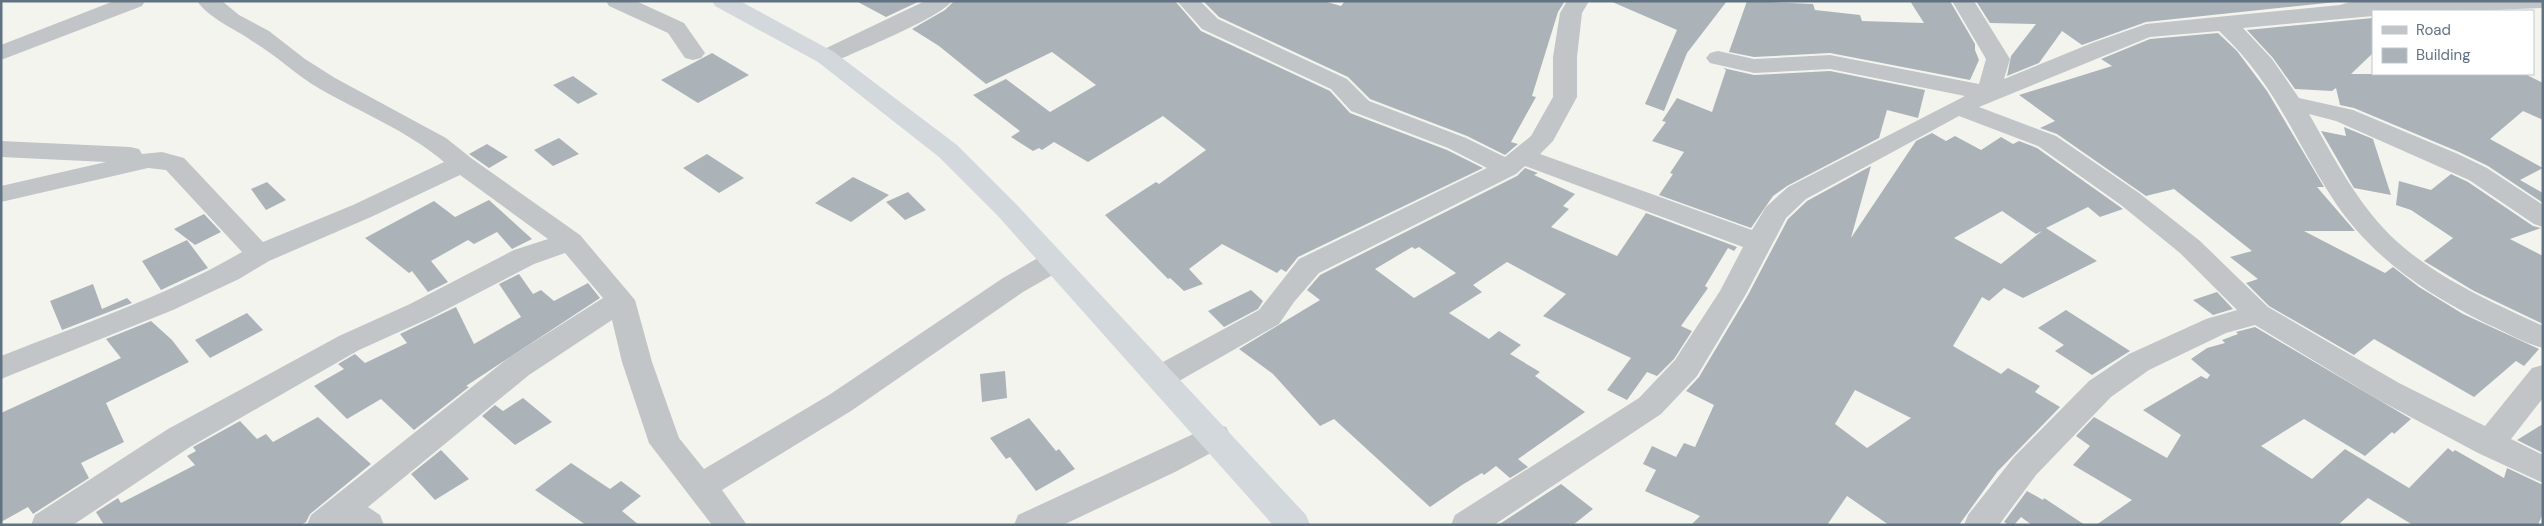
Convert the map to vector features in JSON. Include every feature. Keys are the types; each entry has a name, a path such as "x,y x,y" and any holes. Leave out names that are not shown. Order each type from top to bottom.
{"highway":[{"path":"723,1 826,57 948,151 1007,210 1215,436 1294,525"}],"street":[{"path":"1,53 134,1"},
{"path":"208,1 231,20 261,36 297,64 429,139 570,242 620,300 637,362 664,442 730,525"},
{"path":"618,1 676,28 693,53"},
{"path":"826,57 914,16 941,1"},
{"path":"1188,1 1210,24 1339,84 1349,92 1352,100 1360,106 1514,162 1633,195 1760,243"},
{"path":"1161,377 1269,317 1284,294 1309,266 1514,162 1541,141 1565,97 1565,57 1571,14 1578,1"},
{"path":"1963,1 1998,59 1988,93"},
{"path":"1467,525 1650,406 1686,368 1732,294 1775,213 1797,193 1958,107 1988,93 2146,31 2226,25 2361,5 2542,1"},
{"path":"2226,25 2247,42 2278,80 2343,194 2393,255 2438,287 2543,338"},
{"path":"1718,58 1754,66 1792,66 1830,62 1988,93"},
{"path":"2291,103 2344,115 2450,160 2478,174 2543,218"},
{"path":"1958,107 2047,141 2080,162 2190,247 2258,314 2388,391 2489,444 2513,453 2543,470"},
{"path":"1,149 115,153 148,160 162,160 175,164 258,254"},
{"path":"1,194 148,160"},
{"path":"1,368 163,303 228,272 258,254 362,211 462,164"},
{"path":"47,525 179,438 349,342 420,311 524,257 570,242"},
{"path":"700,488 840,403 1013,285 1053,262"},
{"path":"345,519 518,367 620,300"},
{"path":"1980,525 2025,466 2100,389 2139,362 2216,326 2258,314"},
{"path":"2489,444 2543,376"},
{"path":"1030,525 1164,463 1215,436"}],"building":[{"path":"856,1 920,1 886,17"},
{"path":"954,1 1175,1 1201,31 1330,91 1350,113 1447,150 1483,168 1298,257 1286,272 1281,269 1277,273 1222,244 1189,269 1203,284 1184,291 1170,278 1168,279 1105,215 1156,182 1159,184 1206,150 1163,116 1088,162 1054,142 1042,150 1039,148 1033,151 1011,137 1020,131 973,95 1006,79 1050,112 1096,85 1052,52 986,84 939,46 912,29 945,10"},
{"path":"1203,1 1323,1 1341,6 1345,1 1565,1 1558,12 1532,96 1536,97 1511,142 1518,144 1505,155 1467,136 1370,99 1348,77 1219,17"},
{"path":"1610,1 1727,1 1687,53 1664,111 1645,104 1677,30"},
{"path":"1747,1 1813,4 1815,10 1860,15 1862,21 1924,23 1910,1 1950,1 1975,44 1979,60 1970,80 1830,53 1754,57 1729,52"},
{"path":"1976,1 2346,1 2146,22 2082,45 2062,31 2039,63 2007,76 2011,56 2036,24 1990,23"},
{"path":"2372,18 2372,54 2351,74 2527,75 2543,83 2543,120 2523,111 2490,139 2543,168 2520,180 2543,193 2543,203 2488,166 2459,152 2354,108 2340,105 2336,88 2332,91 2295,89 2273,58 2247,30"},
{"path":"2218,33 2237,51 2267,91 2324,187 2317,187 2355,231 2304,231 2385,273 2393,267 2419,287 2463,314 2539,349 2524,366 2516,361 2474,397 2374,339 2354,355 2269,306 2246,283 2258,279 2230,257 2252,251 2174,189 2146,196 2057,134 2040,128 2055,121 2019,95 2112,66 2101,59 2150,39"},
{"path":"712,53 749,75 698,103 661,80"},
{"path":"1723,68 1754,75 1830,71 1925,90 1918,118 1887,110 1879,138 1787,186 1773,196 1751,228 1659,195 1673,174 1670,173 1684,152 1652,141 1666,122 1662,121 1677,98 1712,112 1726,70"},
{"path":"573,76 598,94 578,104 553,85"},
{"path":"2344,127 2373,139 2391,195 2354,188 2321,131 2346,136"},
{"path":"1932,133 1946,141 1955,136 1981,150 2001,137 2013,144 2019,141 2037,148 2123,209 2100,217 2088,207 2046,228 2097,261 2023,298 2004,288 1989,301 1982,297 1953,346 2001,374 2008,368 2040,386 2035,392 2060,407 1997,472 1959,525 1889,525 1847,496 1827,525 1691,525 1700,516 1645,491 1656,470 1643,464 1652,446 1676,457 1684,443 1695,447 1714,405 1686,391 1699,377 1748,295 1788,219 1807,201 1871,166 1851,238 1916,141","holes":["2002,211 2036,234 2042,231 2001,264 1954,238","1855,390 1911,418 1867,448 1835,424"]},
{"path":"559,138 579,154 553,166 534,150"},
{"path":"487,144 508,157 489,168 469,154"},
{"path":"707,154 744,178 719,193 683,168"},
{"path":"1525,168 1538,173 1534,175 1575,194 1563,206 1569,209 1551,227 1617,256 1646,213 1737,247 1734,251 1728,248 1705,286 1708,288 1681,326 1692,331 1674,359 1657,376 1647,372 1627,400 1607,390 1631,358 1543,316 1566,294 1507,262 1473,285 1482,292 1449,313 1489,339 1499,331 1521,345 1510,354 1540,372 1535,376 1585,412 1518,459 1528,467 1510,478 1496,466 1484,475 1482,473 1462,485 1430,507 1334,419 1320,426 1273,374 1239,349 1320,300 1307,290 1320,275 1517,176","holes":["1412,247 1415,249 1419,247 1456,273 1414,298 1375,269"]},
{"path":"2451,174 2468,182 2533,226 2541,228 2510,239 2543,256 2543,324 2474,291 2424,261 2453,238 2411,210 2396,205 2399,181 2431,190"},
{"path":"853,177 889,195 851,222 815,203"},
{"path":"267,182 286,200 266,210 251,189"},
{"path":"908,192 926,210 905,220 886,202"},
{"path":"489,200 532,239 512,249 497,232 474,244 468,240 431,261 448,282 428,292 412,271 409,273 365,238 434,201 455,217"},
{"path":"204,214 221,232 195,245 174,229"},
{"path":"187,240 208,268 161,290 142,261"},
{"path":"519,274 533,294 541,290 554,301 588,283 600,298 466,386 469,387 414,430 381,399 347,419 314,386 344,369 338,364 355,354 365,363 407,343 400,334 456,307 474,344 521,317 499,284"},
{"path":"93,284 102,309 127,298 132,303 62,330 50,301"},
{"path":"1251,290 1263,301 1258,309 1224,327 1208,311"},
{"path":"2217,292 2233,309 2213,315 2193,300"},
{"path":"2066,310 2130,351 2092,375 2055,351 2064,345 2038,328"},
{"path":"247,313 263,330 210,358 195,340"},
{"path":"151,321 172,340 189,362 106,403 124,442 81,463 89,478 33,514 28,507 1,522 1,413 121,358 106,339"},
{"path":"2255,327 2411,419 2394,434 2392,432 2365,456 2304,419 2261,446 2312,479 2345,449 2409,488 2448,448 2453,452 2455,450 2504,478 2507,468 2543,485 2543,513 2538,525 2413,525 2368,498 2338,525 2096,525 2132,500 2073,465 2090,446 2076,436 2094,417 2167,458 2181,435 2143,410 2201,376 2207,379 2210,375 2191,359 2207,348 2225,343 2222,340 2238,334 2236,332"},
{"path":"1005,371 1007,398 982,402 980,374"},
{"path":"523,398 552,422 515,445 482,416 495,405 503,411"},
{"path":"318,417 371,464 310,514 306,522 301,525 104,525 96,512 118,498 121,503 195,465 187,456 196,451 193,447 240,421 257,439 266,434 273,442"},
{"path":"1029,418 1056,451 1059,449 1075,469 1036,491 1010,457 1006,459 990,438"},
{"path":"2543,424 2543,453 2517,440"},
{"path":"441,450 469,479 435,500 411,474"},
{"path":"571,463 610,489 621,481 641,496 622,511 639,525 586,525 535,490"},
{"path":"1561,484 1593,509 1573,525 1498,525"},
{"path":"2027,491 2043,500 2044,498 2085,525 2032,525 2021,517 2014,525 2004,522"}]}
